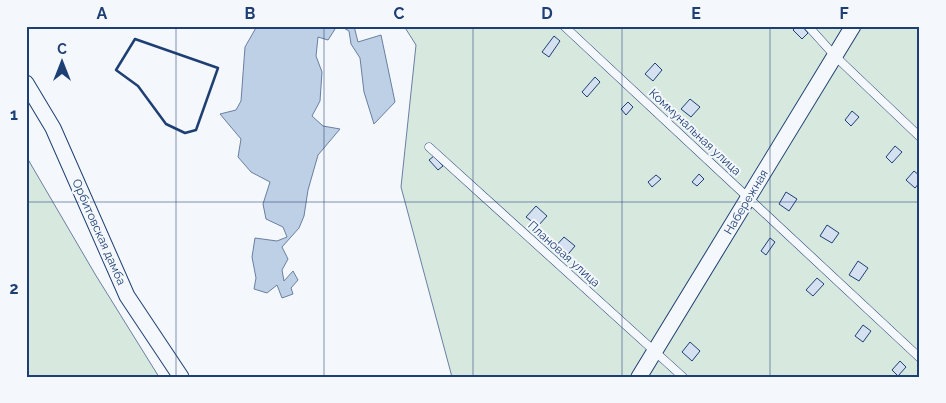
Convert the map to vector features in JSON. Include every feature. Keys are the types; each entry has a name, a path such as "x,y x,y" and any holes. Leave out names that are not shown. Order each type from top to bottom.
{"street":[{"name":"Набережная","path":"639,377 853,26"},
{"name":"Орбитовская дамба","path":"26,83 53,128 127,296 181,377"}],"lane":[{"name":"Коммунальная улица","path":"564,26 920,358"},
{"path":"808,26 835,56 920,137"},
{"name":"Плановая улица","path":"429,147 683,377"}],"shaded area":[{"path":"404,26 920,26 920,377 452,377 401,187 416,45"},
{"path":"26,156 95,274 159,377 26,377"}],"water":[{"path":"257,26 337,26 328,40 318,37 316,56 322,72 320,101 312,116 323,126 340,129 318,155 308,190 304,216 299,228 282,247 288,259 282,270 284,281 293,271 298,280 291,288 293,294 282,298 277,285 267,293 254,289 256,278 252,257 255,238 277,241 287,237 283,227 266,219 263,204 270,182 251,172 238,157 241,139 220,114 236,110 241,101 245,47"},
{"path":"340,26 354,26 358,42 381,35 395,102 374,124 364,92 360,58 351,44 349,31"}],"building":[{"path":"797,26 802,26 808,33 802,39 793,30"},
{"path":"554,36 560,41 549,57 542,52"},
{"path":"655,63 662,70 653,81 645,74"},
{"path":"595,77 600,82 587,97 582,92"},
{"path":"690,99 700,107 691,117 681,109"},
{"path":"628,102 633,107 626,115 621,109"},
{"path":"852,111 859,117 851,126 845,120"},
{"path":"895,146 902,152 892,163 886,157"},
{"path":"434,156 443,166 438,170 429,160"},
{"path":"914,171 920,176 920,182 915,188 906,180"},
{"path":"699,174 704,179 697,186 692,182"},
{"path":"656,175 661,179 652,187 648,182"},
{"path":"786,192 797,199 789,211 779,204"},
{"path":"536,206 547,216 538,226 526,217"},
{"path":"827,225 839,233 832,243 820,236"},
{"path":"564,237 575,246 564,259 553,249"},
{"path":"770,238 775,242 766,255 761,251"},
{"path":"858,261 868,268 859,281 849,275"},
{"path":"817,278 824,284 813,296 806,290"},
{"path":"863,325 871,331 863,342 855,336"},
{"path":"690,342 700,351 692,361 682,352"},
{"path":"900,361 906,367 898,376 892,370"}],"wall":[{"path":"135,39 218,68 196,130 185,133 166,124 138,86 116,70 135,39"}]}
